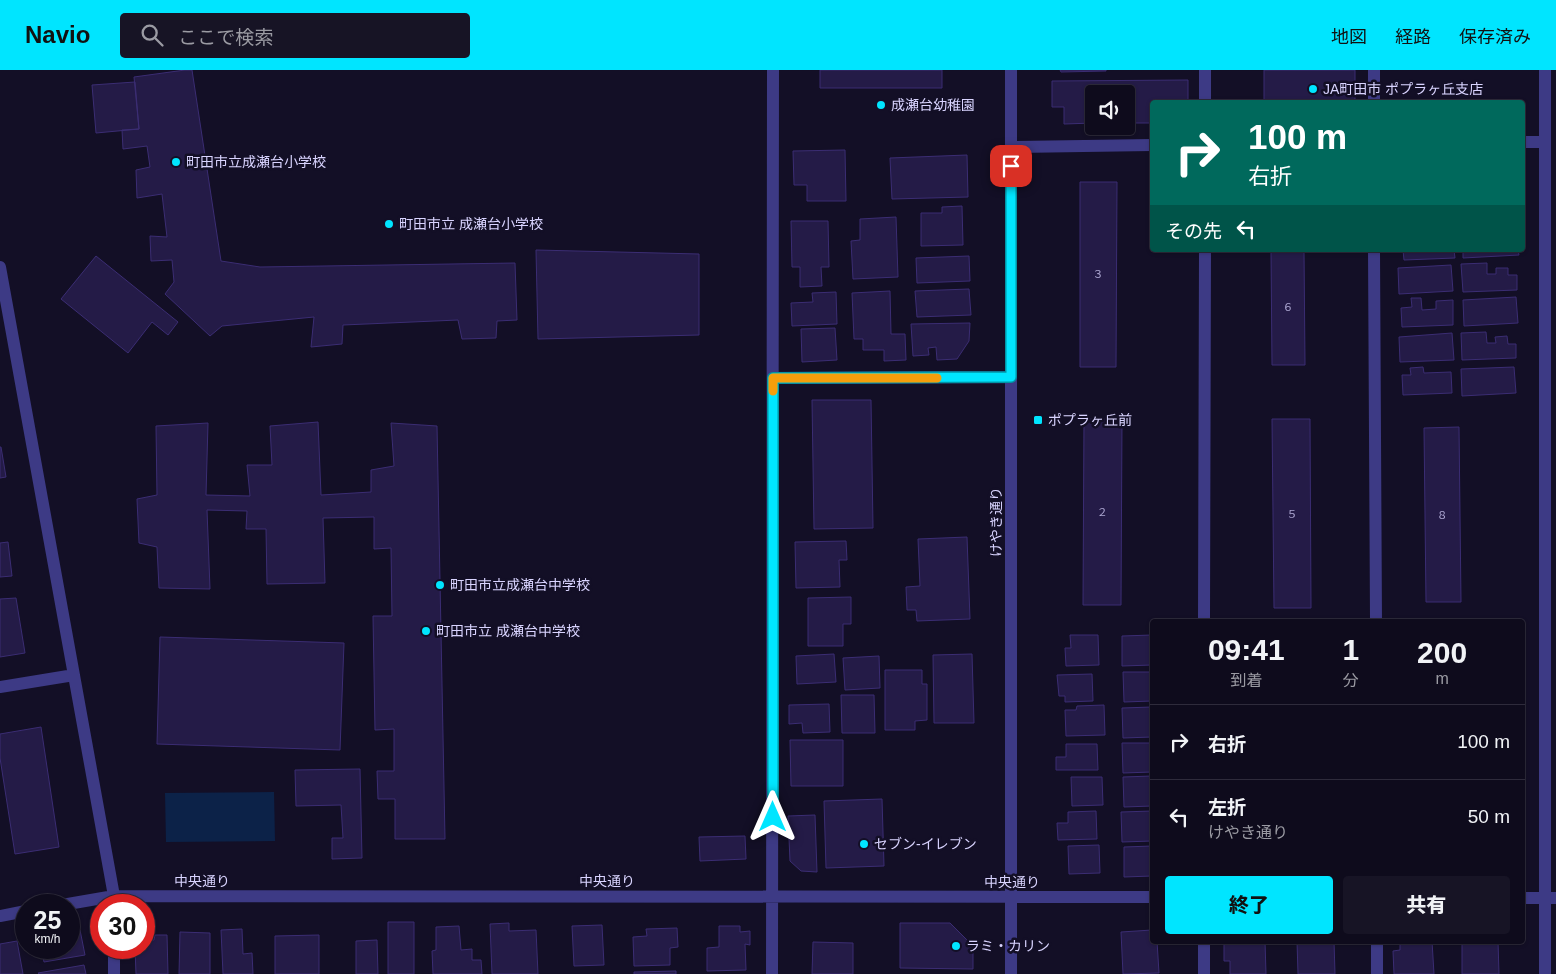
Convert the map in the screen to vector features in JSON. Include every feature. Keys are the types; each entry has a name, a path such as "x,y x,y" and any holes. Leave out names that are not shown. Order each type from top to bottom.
{"street":[{"path":"772,974 773,70"},
{"name":"けやき通り","path":"1010,974 1011,70"},
{"path":"1205,70 1205,100"},
{"path":"1374,70 1374,100"},
{"path":"1545,70 1551,379 1551,898 1545,974"},
{"path":"1525,142 1545,142"},
{"path":"1011,147 1150,145"},
{"path":"1204,619 1205,252"},
{"path":"1374,252 1376,619"},
{"path":"0,267 113,894"},
{"path":"773,378 1011,377"},
{"path":"0,687 74,675"},
{"name":"中央通り","path":"155,900 773,896 1150,897"},
{"path":"1525,898 1551,898"},
{"path":"0,916 15,914"},
{"path":"1204,944 1204,974"},
{"path":"1377,944 1377,974"},
{"path":"114,959 114,974"}],"water":[{"path":"274,792 275,841 166,842 165,793"}],"building":[{"path":"192,70 221,261 260,267 515,263 517,320 497,321 496,338 462,339 458,320 343,325 342,344 311,347 314,317 222,326 210,336 165,294 174,282 172,260 151,261 150,236 167,237 162,194 137,198 136,170 150,167 147,146 123,149 122,130 139,129 134,77"},
{"path":"820,70 942,70 942,88 820,88"},
{"path":"1060,70 1106,70 1106,71 1061,72"},
{"path":"1264,70 1355,70 1355,100 1264,100"},
{"path":"1188,80 1188,100 1150,100 1150,123 1135,123 1135,85 1085,85 1085,123 1064,124 1064,107 1052,107 1052,81"},
{"path":"135,82 139,129 96,133 92,85"},
{"path":"845,150 846,201 807,201 807,185 794,185 793,151"},
{"path":"967,155 968,197 892,199 890,158"},
{"path":"1080,182 1117,182 1116,367 1080,367"},
{"path":"962,206 963,245 921,246 921,213 942,213 942,207"},
{"path":"896,217 898,277 853,279 851,241 860,240 860,219"},
{"path":"791,221 828,221 829,267 821,267 822,286 800,287 800,267 792,267"},
{"path":"536,250 699,254 699,335 538,339"},
{"path":"1271,252 1304,252 1305,365 1272,365"},
{"path":"1403,252 1454,252 1455,258 1404,260"},
{"path":"1463,252 1518,252 1519,255 1463,258"},
{"path":"96,256 178,322 168,335 152,322 128,353 61,299"},
{"path":"969,256 970,281 917,283 916,258"},
{"path":"1487,263 1487,274 1496,274 1496,268 1508,268 1508,275 1517,275 1517,290 1463,292 1461,264"},
{"path":"1451,265 1453,291 1399,294 1398,268"},
{"path":"969,289 971,315 917,317 915,291"},
{"path":"890,291 891,334 905,334 906,360 884,361 884,350 863,350 863,339 854,339 852,293"},
{"path":"836,292 837,324 792,326 791,303 813,302 812,293"},
{"path":"1516,297 1518,323 1464,326 1463,300"},
{"path":"1411,298 1421,298 1422,310 1436,309 1436,301 1453,300 1453,325 1402,327 1401,308 1412,307"},
{"path":"970,323 969,341 957,359 937,360 936,347 928,348 929,355 913,356 911,324"},
{"path":"835,328 837,360 802,362 801,329"},
{"path":"1486,332 1487,343 1496,343 1495,337 1507,336 1508,344 1516,344 1516,358 1462,360 1461,333"},
{"path":"1452,333 1454,360 1400,362 1399,337"},
{"path":"1423,367 1424,373 1451,372 1452,393 1403,395 1402,375 1411,375 1410,368"},
{"path":"1514,367 1516,393 1462,396 1461,369"},
{"path":"812,400 871,400 873,528 814,529"},
{"path":"1084,419 1122,419 1121,605 1083,605"},
{"path":"1272,419 1310,419 1311,608 1274,608"},
{"path":"318,422 321,495 371,492 371,470 394,466 391,423 437,426 445,839 395,839 395,799 378,799 377,771 394,771 394,729 375,730 373,616 392,616 391,548 374,549 374,517 323,518 325,583 267,584 266,529 246,529 247,511 207,510 210,589 159,588 157,547 139,543 137,499 157,495 156,426 208,423 206,495 250,496 247,465 272,465 270,426"},
{"path":"1459,427 1461,602 1426,602 1424,428"},
{"path":"0,447 6,477 0,478"},
{"path":"967,537 970,619 917,621 916,610 907,610 906,587 920,586 918,539"},
{"path":"846,541 847,560 839,560 840,587 796,588 795,542"},
{"path":"8,542 12,576 0,577 0,543"},
{"path":"851,597 851,624 843,624 843,646 808,646 808,598"},
{"path":"16,598 25,653 0,657 0,599"},
{"path":"1070,635 1098,635 1099,665 1066,666 1065,648 1071,648"},
{"path":"1150,635 1150,665 1122,666 1122,636"},
{"path":"160,637 344,643 340,750 157,744"},
{"path":"834,654 836,682 797,684 796,656"},
{"path":"972,654 974,723 934,723 933,655"},
{"path":"879,656 880,688 845,690 843,658"},
{"path":"885,670 922,670 922,684 927,684 927,720 915,721 915,730 885,730"},
{"path":"1123,672 1150,672 1150,701 1124,702"},
{"path":"1092,674 1093,701 1065,702 1065,696 1059,696 1057,675"},
{"path":"841,695 874,695 875,733 842,733"},
{"path":"829,704 830,732 803,733 802,723 789,724 789,705"},
{"path":"1104,705 1105,735 1066,736 1065,710 1076,710 1077,706"},
{"path":"1150,707 1150,737 1123,738 1122,708"},
{"path":"41,727 59,847 15,854 0,758 0,734"},
{"path":"790,740 843,740 843,786 791,786"},
{"path":"1122,743 1150,743 1150,772 1123,773"},
{"path":"1066,744 1097,744 1098,770 1056,770 1056,757 1066,757"},
{"path":"360,769 362,858 332,859 332,838 343,838 341,805 296,806 295,770"},
{"path":"1150,776 1150,806 1124,807 1123,777"},
{"path":"1071,777 1102,777 1103,805 1072,806"},
{"path":"882,799 884,866 826,868 824,801"},
{"path":"1096,811 1097,839 1058,840 1057,823 1068,823 1068,812"},
{"path":"1150,811 1150,841 1122,842 1121,812"},
{"path":"815,815 817,872 801,871 790,861 788,816"},
{"path":"745,836 746,859 700,861 699,837"},
{"path":"1099,845 1100,873 1069,874 1068,846"},
{"path":"1150,846 1150,876 1124,877 1124,847"},
{"path":"388,922 414,922 414,974 388,974"},
{"path":"509,923 509,931 536,930 538,974 492,974 490,924"},
{"path":"900,923 950,923 973,946 973,969 900,968"},
{"path":"602,925 604,965 574,966 572,926"},
{"path":"459,926 461,950 472,949 472,960 481,960 482,974 433,974 432,951 436,950 436,927"},
{"path":"719,926 740,926 740,932 750,931 750,945 745,944 746,970 707,971 707,948 719,947"},
{"path":"677,928 678,947 670,948 670,965 634,966 633,937 647,936 646,929"},
{"path":"242,929 243,954 252,953 253,974 223,974 221,930"},
{"path":"80,930 85,955 80,956"},
{"path":"1150,930 1150,944 1157,944 1159,973 1123,974 1121,932"},
{"path":"180,932 210,933 210,974 179,974"},
{"path":"155,935 167,935 168,974 136,974 135,959 155,959"},
{"path":"319,935 319,974 275,974 275,936"},
{"path":"377,940 378,974 356,974 356,941"},
{"path":"15,941 15,959 20,959 23,974 0,974 0,944"},
{"path":"813,942 853,943 853,974 812,974"},
{"path":"1224,944 1265,944 1266,974 1230,974 1230,961 1224,961"},
{"path":"1297,944 1334,944 1335,974 1298,974"},
{"path":"1400,944 1432,944 1434,974 1394,974 1393,951 1400,950"},
{"path":"1462,944 1498,944 1499,974 1462,974"},
{"path":"43,959 62,959 44,962"},
{"path":"84,965 86,974 38,973"},
{"path":"676,971 676,974 634,974 634,972"}],"slow traffic":[{"path":"773,391 773,378 937,378"}],"place":[{"name":"JA町田市 ポプラヶ丘支店","path":"1313,89"},
{"name":"成瀬台幼稚園","path":"881,105"},
{"name":"町田市立成瀬台小学校","path":"176,162"},
{"name":"町田市立 成瀬台小学校","path":"389,224"},
{"name":"ポプラヶ丘前","path":"1038,420"},
{"name":"町田市立成瀬台中学校","path":"440,585"},
{"name":"町田市立 成瀬台中学校","path":"426,631"},
{"name":"セブン-イレブン","path":"864,844"},
{"name":"ラミ・カリン","path":"956,946"}],"route":[{"path":"773,817 773,378 1011,377 1011,166"}]}
